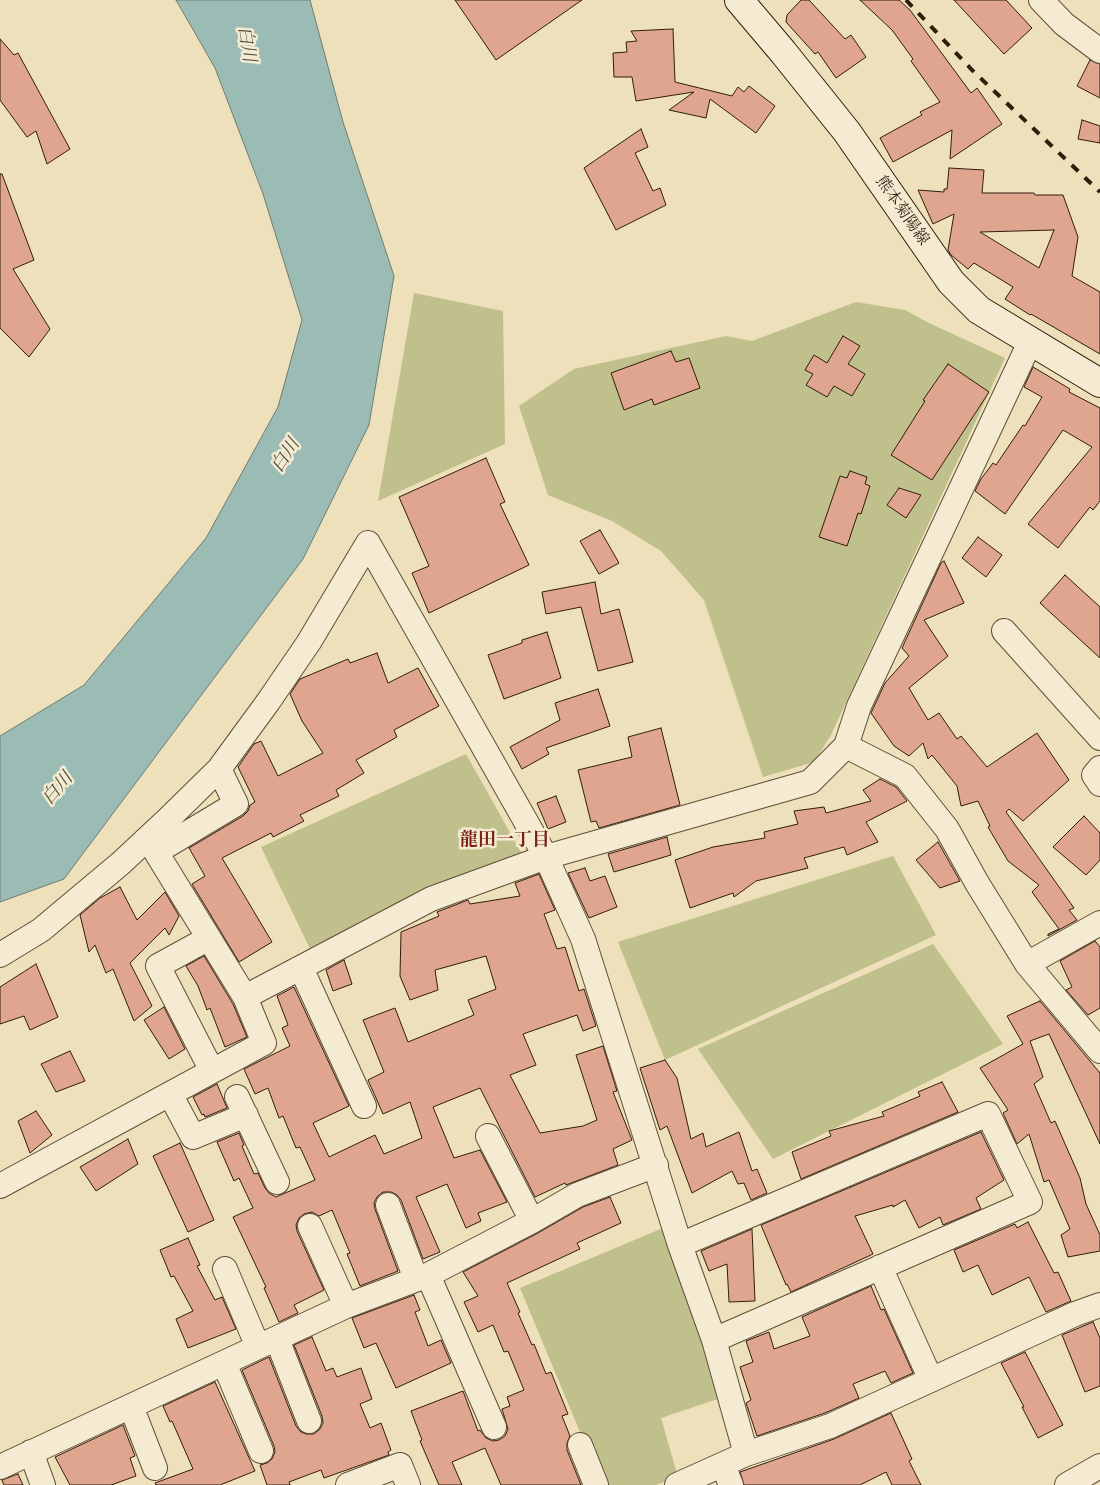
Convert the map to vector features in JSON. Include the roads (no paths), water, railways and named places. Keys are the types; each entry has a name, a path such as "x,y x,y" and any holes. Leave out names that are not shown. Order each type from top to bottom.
{"main road":[{"name":"熊本菊陽線","path":"738,0 783,52 847,132 951,282 979,310 1100,383"}],"street":[{"path":"1041,0 1064,24 1100,51"},
{"path":"245,997 431,899 546,857 810,782 846,746 860,706 1031,340"},
{"path":"0,955 41,930 121,863 219,768 268,702 309,642 368,542 546,857 583,939 680,1245 714,1340 746,1454"},
{"path":"1004,631 1100,738"},
{"path":"846,746 905,776 947,829 977,883 1027,964 1100,1051"},
{"path":"0,1186 264,1043 245,997 156,852 236,804 219,768"},
{"path":"1100,768 1094,776 1100,784"},
{"path":"1027,964 1100,923"},
{"path":"208,938 158,966 212,1071"},
{"path":"302,968 364,1106"},
{"path":"170,1094 193,1137 241,1106 277,1182"},
{"path":"680,1245 988,1114 1030,1202 714,1340"},
{"path":"488,1136 532,1221"},
{"path":"0,1466 346,1306 422,1277 532,1221 577,1195 656,1165"},
{"path":"388,1205 494,1427"},
{"path":"310,1226 346,1306"},
{"path":"880,1268 931,1380"},
{"path":"225,1269 309,1421"},
{"path":"677,1485 727,1475 746,1454 830,1426 1075,1314 1100,1305"},
{"path":"224,1363 261,1451"},
{"path":"131,1406 156,1468"},
{"path":"580,1445 596,1485"},
{"path":"31,1452 43,1485"},
{"path":"348,1485 400,1465 408,1485"},
{"path":"1067,1485 1100,1466"}],"water":[{"name":"白川","path":"176,0 310,0 343,122 394,276 369,425 303,559 64,879 0,902 0,736 84,685 206,538 278,407 302,320 263,194 215,68"}],"railway":[{"path":"906,0 972,70 1100,192"}],"district":[{"name":"龍田一丁目","path":"505,841"}]}
